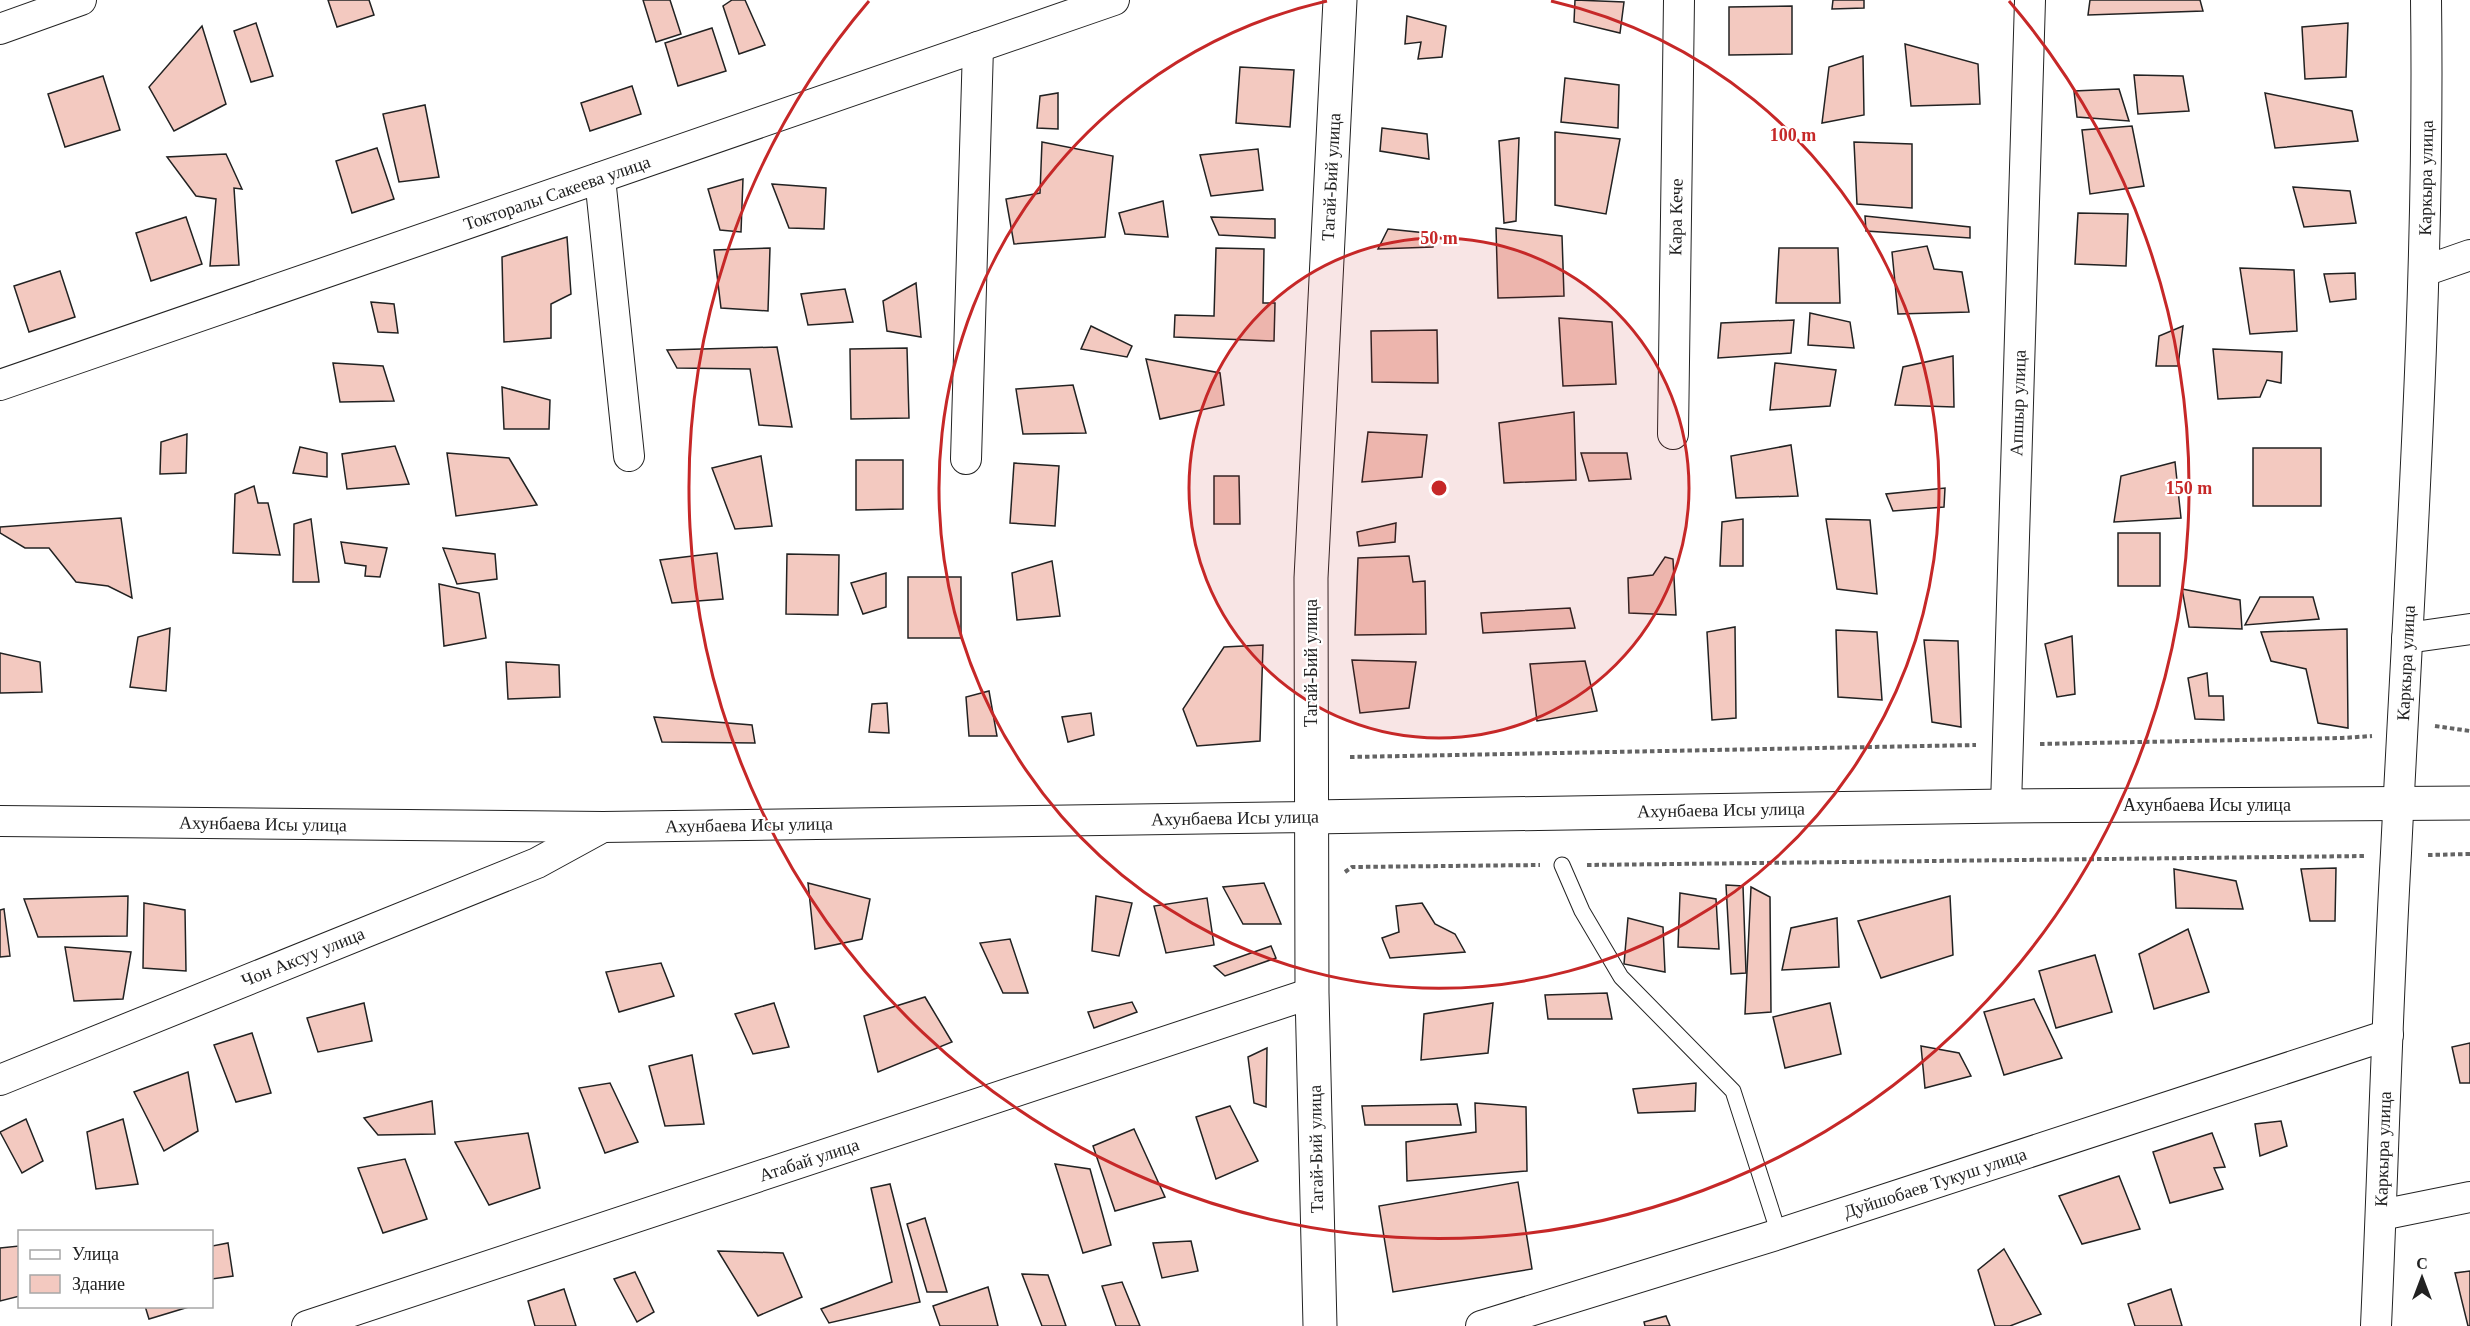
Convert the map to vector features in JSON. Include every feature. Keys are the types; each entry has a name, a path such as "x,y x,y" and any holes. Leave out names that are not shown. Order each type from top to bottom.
{"street":[{"path":"0,29 81,0"},
{"name":"Токторалы Сакеева улица","path":"0,385 1114,0"},
{"name":"Тагай-Бий улица","path":"1320,1326 1312,993 1311,578 1340,0"},
{"name":"Кара Кече","path":"1673,434 1679,0"},
{"name":"Апшыр улица","path":"2006,806 2030,0"},
{"name":"Каркыра улица","path":"2376,1326 2424,271 2428,107 2426,0"},
{"path":"966,459 978,47"},
{"path":"600,178 629,456"},
{"path":"2424,271 2470,255"},
{"path":"2407,638 2470,629"},
{"name":"Ахунбаева Исы улица","path":"0,821 603,827 2006,806 2470,803"},
{"name":"Чон Аксуу улица","path":"0,1080 537,863 603,827"},
{"name":"Атабай улица","path":"307,1326 1312,993"},
{"name":"Дуйшобаев Тукуш улица","path":"1481,1326 1779,1234 2388,1035"},
{"path":"2381,1215 2470,1197"}],"lane":[{"path":"1562,865 1582,910 1621,977 1733,1091 1779,1234"}],"path":[{"path":"2431,725 2470,731"},
{"path":"1350,757 2342,738 2378,735"},
{"path":"2427,855 2470,854"},
{"path":"1352,867 2369,856"}],"building":[{"path":"328,0 369,0 374,15 337,27"},
{"path":"643,0 670,0 681,34 656,42"},
{"path":"732,0 745,0 765,45 739,54 723,6"},
{"path":"1575,0 1624,2 1620,33 1574,22"},
{"path":"1833,0 1864,0 1864,8 1832,9"},
{"path":"2090,0 2200,0 2203,11 2088,15"},
{"path":"1792,6 1792,54 1729,55 1729,7"},
{"path":"1407,16 1446,26 1442,57 1418,59 1421,42 1405,44"},
{"path":"256,23 273,76 251,82 234,31"},
{"path":"2348,23 2346,77 2305,79 2302,27"},
{"path":"202,26 226,104 174,131 149,87"},
{"path":"712,28 726,71 678,86 665,43"},
{"path":"1905,44 1978,64 1980,104 1911,106"},
{"path":"1863,56 1864,115 1822,123 1829,67"},
{"path":"1240,67 1294,70 1290,127 1236,123"},
{"path":"2134,75 2183,76 2189,111 2138,114"},
{"path":"103,76 120,130 65,147 48,94"},
{"path":"1565,78 1619,85 1618,128 1561,122"},
{"path":"632,86 641,114 590,131 581,103"},
{"path":"2119,89 2129,121 2077,117 2074,91"},
{"path":"1058,93 1058,129 1037,128 1040,96"},
{"path":"2265,93 2352,111 2358,141 2275,148"},
{"path":"425,105 439,177 399,182 383,114"},
{"path":"2132,126 2144,186 2090,194 2082,130"},
{"path":"1382,128 1427,134 1429,159 1380,151"},
{"path":"1555,132 1620,139 1606,214 1555,205"},
{"path":"1519,138 1516,221 1504,223 1499,141"},
{"path":"1042,142 1113,156 1105,237 1014,244 1006,199 1040,193"},
{"path":"1854,142 1912,144 1912,208 1857,204"},
{"path":"377,148 394,199 352,213 336,161"},
{"path":"1258,149 1263,190 1211,196 1200,155"},
{"path":"226,154 242,189 234,188 239,265 210,266 216,199 196,196 167,157"},
{"path":"743,179 741,232 720,230 708,189"},
{"path":"772,184 826,188 824,229 789,228"},
{"path":"2293,187 2350,191 2356,223 2304,227"},
{"path":"1163,201 1168,237 1125,234 1119,213"},
{"path":"2078,213 2128,214 2126,266 2075,264"},
{"path":"1865,216 1970,227 1970,238 1866,231"},
{"path":"186,217 202,264 151,281 136,233"},
{"path":"1211,217 1275,219 1275,238 1219,235"},
{"path":"1496,228 1562,236 1564,296 1498,298"},
{"path":"1388,229 1436,234 1433,247 1378,249"},
{"path":"567,237 571,294 551,304 551,338 504,342 502,257"},
{"path":"1927,246 1934,269 1962,272 1969,312 1898,314 1892,252"},
{"path":"770,248 768,311 721,308 714,250"},
{"path":"1216,248 1264,249 1263,303 1275,303 1274,341 1174,337 1175,315 1214,316"},
{"path":"1779,248 1838,248 1840,303 1776,303"},
{"path":"2240,268 2294,270 2297,331 2250,334"},
{"path":"60,271 75,317 29,332 14,286"},
{"path":"2355,273 2356,299 2330,302 2324,274"},
{"path":"916,283 921,337 887,331 883,301"},
{"path":"845,289 853,322 808,325 801,294"},
{"path":"371,302 394,304 398,333 378,332"},
{"path":"1810,313 1850,322 1854,348 1808,345"},
{"path":"1559,318 1612,322 1616,384 1563,386"},
{"path":"1794,320 1791,353 1718,358 1721,323"},
{"path":"1091,326 1132,346 1127,357 1081,349"},
{"path":"2183,326 2178,366 2156,366 2159,336"},
{"path":"1437,330 1438,383 1372,382 1371,331"},
{"path":"777,347 792,427 759,425 750,369 677,368 667,350"},
{"path":"907,348 909,418 851,419 850,349"},
{"path":"2213,349 2282,352 2281,383 2267,380 2260,397 2218,399"},
{"path":"1953,356 1954,407 1895,405 1903,367"},
{"path":"1146,359 1220,373 1224,405 1160,419"},
{"path":"333,363 383,366 394,401 340,402"},
{"path":"1775,363 1836,370 1830,406 1770,410"},
{"path":"1073,385 1086,433 1023,434 1016,389"},
{"path":"502,387 550,400 549,429 504,429"},
{"path":"1574,412 1576,480 1504,483 1499,423"},
{"path":"1368,432 1427,435 1422,477 1362,482"},
{"path":"187,434 186,473 160,474 161,442"},
{"path":"1791,445 1798,496 1736,498 1731,456"},
{"path":"395,446 409,484 347,489 342,454"},
{"path":"300,447 327,453 327,477 293,473"},
{"path":"2253,448 2321,448 2321,506 2253,506"},
{"path":"447,453 509,458 537,505 456,516"},
{"path":"1581,453 1627,453 1631,479 1589,481"},
{"path":"761,456 772,526 735,529 712,468"},
{"path":"856,460 903,460 903,509 856,510"},
{"path":"2175,462 2181,518 2114,522 2121,476"},
{"path":"1014,463 1059,466 1055,526 1010,523"},
{"path":"1214,476 1239,476 1240,524 1214,524"},
{"path":"254,486 258,503 268,503 280,555 233,553 235,494"},
{"path":"1945,488 1944,507 1893,511 1886,494"},
{"path":"121,518 132,598 108,586 76,582 49,548 25,548 0,533 0,527"},
{"path":"311,519 319,582 293,582 294,524"},
{"path":"1743,519 1743,566 1720,566 1722,522"},
{"path":"1826,519 1870,520 1877,594 1837,589"},
{"path":"1396,523 1395,542 1359,546 1357,532"},
{"path":"2118,533 2160,533 2160,586 2118,586"},
{"path":"341,542 387,548 380,577 365,576 366,566 345,563"},
{"path":"443,548 495,554 497,579 457,584"},
{"path":"717,553 723,599 672,603 660,560"},
{"path":"787,554 839,555 838,615 786,614"},
{"path":"1409,556 1413,582 1425,581 1426,634 1355,635 1358,558"},
{"path":"1665,557 1673,559 1676,615 1629,613 1628,578 1653,575"},
{"path":"1052,561 1060,616 1017,620 1012,573"},
{"path":"886,573 886,607 863,614 851,583"},
{"path":"908,577 961,577 961,638 908,638"},
{"path":"439,584 479,593 486,638 444,646"},
{"path":"2182,589 2240,600 2242,629 2189,627"},
{"path":"2260,597 2313,597 2319,619 2245,625"},
{"path":"1570,608 1575,628 1483,633 1481,613"},
{"path":"1735,627 1736,718 1712,720 1707,632"},
{"path":"170,628 166,691 130,687 138,637"},
{"path":"2347,629 2348,728 2318,723 2306,669 2271,661 2261,632"},
{"path":"1836,630 1877,632 1882,700 1838,697"},
{"path":"2072,636 2075,694 2057,697 2045,644"},
{"path":"1924,640 1958,641 1961,727 1932,722"},
{"path":"1263,645 1260,741 1197,746 1183,709 1224,647"},
{"path":"0,653 40,662 42,692 0,693"},
{"path":"1352,660 1416,662 1409,708 1360,713"},
{"path":"1585,661 1597,711 1537,721 1530,664"},
{"path":"506,662 559,665 560,697 508,699"},
{"path":"2207,673 2209,696 2223,696 2224,720 2195,719 2188,678"},
{"path":"989,691 997,736 969,736 966,697"},
{"path":"887,703 889,733 869,732 872,704"},
{"path":"1091,713 1094,735 1068,742 1062,717"},
{"path":"654,717 752,725 755,743 662,742"},
{"path":"2336,868 2335,921 2310,921 2301,869"},
{"path":"2174,869 2236,881 2243,909 2176,908"},
{"path":"808,883 870,899 862,939 815,949"},
{"path":"1264,883 1281,924 1243,924 1223,887"},
{"path":"1726,885 1743,886 1746,973 1731,974"},
{"path":"1751,887 1770,897 1771,1012 1745,1014"},
{"path":"1680,893 1716,899 1719,949 1678,947"},
{"path":"128,896 127,936 38,937 24,899"},
{"path":"1096,896 1132,903 1119,956 1092,951"},
{"path":"1950,896 1953,955 1881,978 1858,921"},
{"path":"1207,898 1214,945 1166,953 1154,906"},
{"path":"144,903 185,910 186,971 143,968"},
{"path":"1422,903 1435,924 1455,934 1465,952 1390,958 1382,938 1399,932 1396,906"},
{"path":"4,909 10,956 0,957 0,910"},
{"path":"1628,918 1663,927 1665,972 1624,964"},
{"path":"1837,918 1839,967 1782,970 1791,928"},
{"path":"2188,929 2209,992 2154,1009 2139,954"},
{"path":"1010,939 1028,993 1003,993 980,943"},
{"path":"1271,946 1276,958 1225,976 1214,966"},
{"path":"65,947 131,952 123,999 74,1001"},
{"path":"2095,955 2112,1012 2056,1028 2039,971"},
{"path":"661,963 674,996 619,1012 606,972"},
{"path":"1607,993 1612,1019 1548,1019 1545,995"},
{"path":"925,997 952,1042 878,1072 864,1016"},
{"path":"2034,999 2062,1058 2004,1075 1984,1012"},
{"path":"1132,1002 1137,1012 1094,1028 1088,1012"},
{"path":"364,1003 372,1041 318,1052 307,1018"},
{"path":"774,1003 789,1047 753,1054 735,1014"},
{"path":"1493,1003 1488,1053 1421,1060 1424,1014"},
{"path":"1830,1003 1841,1054 1785,1068 1773,1017"},
{"path":"252,1033 271,1093 236,1102 214,1045"},
{"path":"2470,1043 2470,1083 2460,1083 2452,1047"},
{"path":"1921,1046 1959,1053 1971,1076 1925,1088"},
{"path":"1267,1048 1266,1107 1254,1103 1248,1057"},
{"path":"692,1055 704,1124 665,1126 649,1066"},
{"path":"188,1072 198,1131 164,1151 134,1092"},
{"path":"610,1083 638,1142 605,1153 579,1088"},
{"path":"1696,1083 1695,1111 1638,1113 1633,1089"},
{"path":"432,1101 435,1134 378,1135 364,1118"},
{"path":"1475,1103 1526,1107 1527,1171 1407,1181 1406,1142 1476,1132"},
{"path":"1457,1104 1461,1125 1365,1125 1362,1106"},
{"path":"1230,1106 1258,1161 1216,1179 1196,1117"},
{"path":"26,1119 43,1161 22,1173 0,1132"},
{"path":"123,1119 138,1184 96,1189 87,1132"},
{"path":"2281,1121 2287,1146 2260,1156 2255,1124"},
{"path":"1134,1129 1165,1197 1115,1211 1093,1146"},
{"path":"528,1133 540,1188 489,1205 455,1142"},
{"path":"2212,1133 2225,1167 2214,1168 2223,1189 2170,1203 2153,1152"},
{"path":"405,1159 427,1219 383,1233 358,1168"},
{"path":"1055,1164 1090,1169 1111,1245 1083,1253"},
{"path":"2119,1176 2140,1229 2082,1244 2059,1196"},
{"path":"1518,1182 1532,1269 1393,1292 1379,1206"},
{"path":"890,1184 920,1302 829,1323 821,1309 892,1282 871,1188"},
{"path":"925,1218 947,1292 927,1292 907,1224"},
{"path":"1191,1241 1198,1271 1162,1278 1153,1243"},
{"path":"228,1243 233,1276 213,1279 213,1246"},
{"path":"18,1246 18,1296 0,1301 0,1248"},
{"path":"2004,1249 2041,1314 2010,1326 1995,1326 1978,1270"},
{"path":"718,1251 783,1253 802,1297 758,1316"},
{"path":"2470,1271 2470,1326 2468,1326 2455,1273"},
{"path":"635,1272 654,1312 637,1322 614,1279"},
{"path":"1022,1274 1048,1275 1066,1326 1042,1326"},
{"path":"1122,1282 1140,1326 1116,1326 1102,1286"},
{"path":"988,1287 998,1326 940,1326 933,1306"},
{"path":"564,1289 576,1326 535,1326 528,1301"},
{"path":"2171,1289 2182,1326 2135,1326 2128,1304"},
{"path":"146,1308 185,1308 149,1319"},
{"path":"1666,1316 1670,1326 1645,1326 1644,1322"}]}
